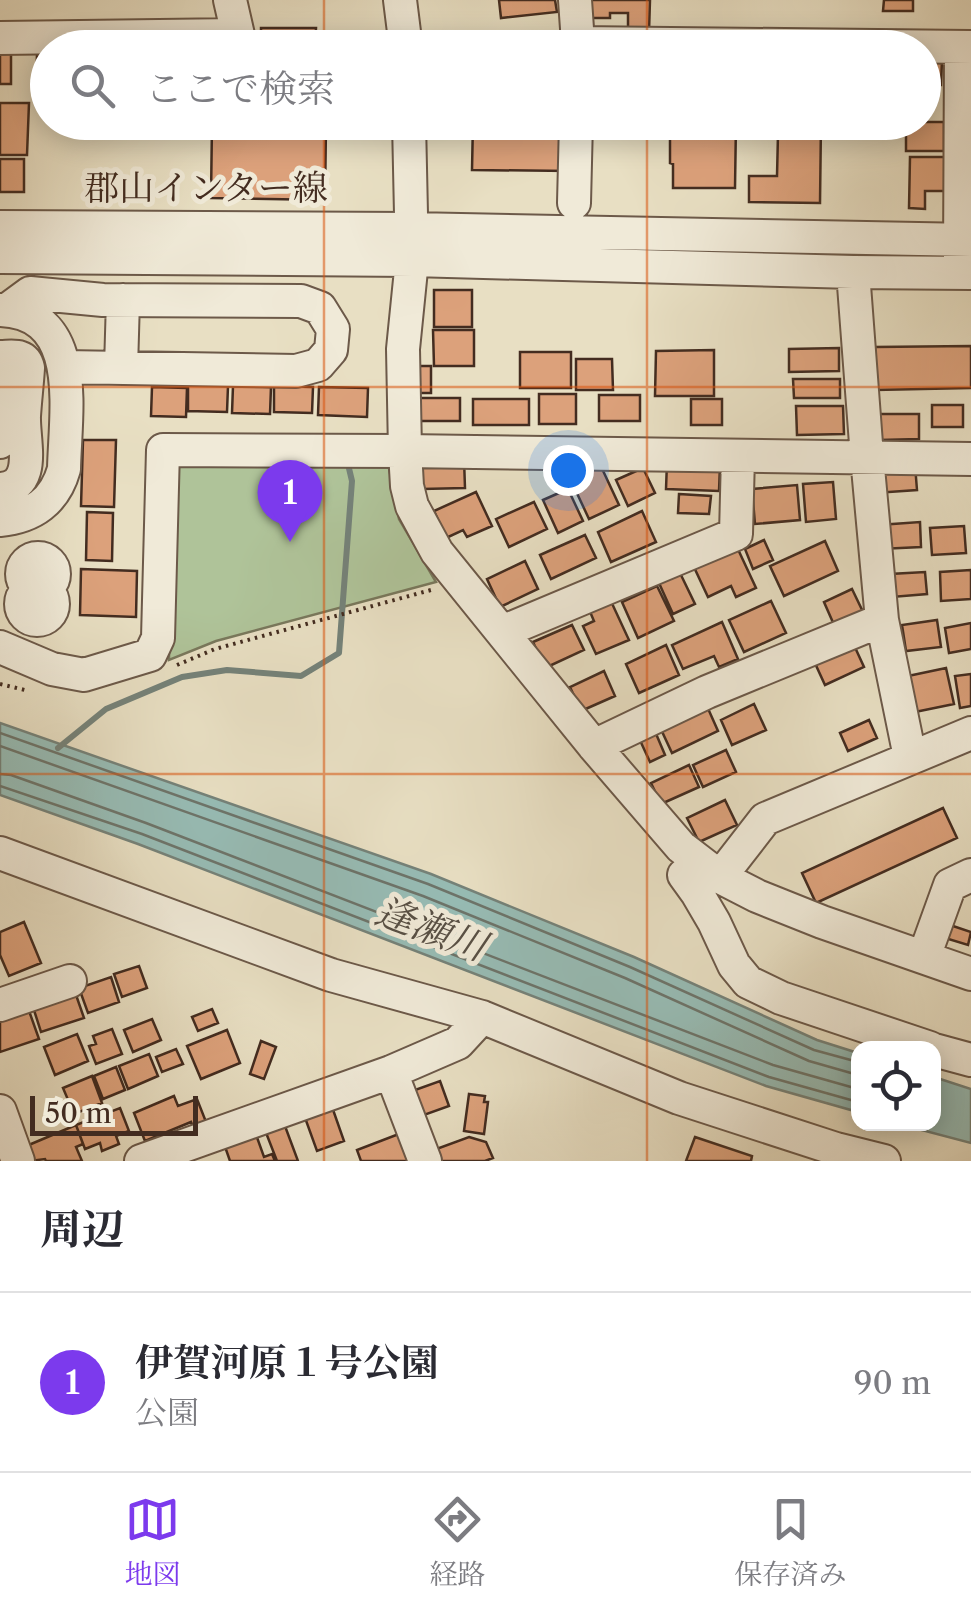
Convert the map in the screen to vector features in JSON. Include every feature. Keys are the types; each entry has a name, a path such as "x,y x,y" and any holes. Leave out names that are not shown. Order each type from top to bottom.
{"street":[{"path":"230,0 237,30"},
{"path":"400,0 404,30"},
{"path":"575,0 577,30"},
{"path":"0,38 30,38"},
{"path":"412,244 853,272 966,272 966,47 941,47"},
{"path":"409,140 412,244 403,349 407,486 419,522 453,574 681,846 720,877 822,922 971,974"},
{"path":"574,203 576,140"},
{"name":"郡山インター線","path":"0,227 412,244"},
{"path":"0,257 412,244 966,239"},
{"path":"853,272 882,620 910,757"},
{"path":"3,310 30,294 113,300 301,301 320,308 333,328 331,350 318,365 296,371 65,367"},
{"path":"49,332 113,300"},
{"path":"113,300 121,368"},
{"path":"3,310 42,324 60,350 65,367 64,469 46,503 38,546"},
{"path":"0,357 20,356 27,363 6,426"},
{"path":"0,374 6,426 26,463 20,480 12,487 0,488"},
{"path":"6,426 65,421"},
{"path":"0,647 52,669 84,675 150,655 158,638 164,450 971,459"},
{"path":"502,632 736,534 738,456"},
{"path":"0,520 24,516 38,546"},
{"path":"0,567 38,546"},
{"path":"594,746 706,692 882,620"},
{"path":"720,877 765,819 971,734"},
{"path":"0,853 331,975 482,1017 679,1098 884,1161"},
{"path":"684,875 698,893 734,965 748,982 781,998 908,1041"},
{"path":"924,957 950,885 971,876"},
{"path":"0,1005 70,981"},
{"path":"141,1161 218,1148 458,1042 482,1017"},
{"path":"941,1052 971,1060"},
{"path":"391,1072 425,1161"},
{"path":"0,1111 18,1161"}],"path":[{"path":"165,669 216,649 434,589"},
{"path":"0,684 38,694"}],"green space":[{"path":"170,457 387,458 399,519 436,582 216,641 169,660"}],"water":[{"name":"逢瀬川","path":"0,723 431,874 634,957 817,1040 851,1051 851,1110 766,1086 138,844 0,795"},
{"path":"941,1079 971,1089 971,1143 926,1131 941,1131"}],"building":[{"path":"499,0 555,0 557,12 501,18"},
{"path":"587,0 650,0 649,30 628,30 628,13 587,18"},
{"path":"884,0 913,0 913,11 883,11"},
{"path":"261,28 316,28 316,30"},
{"path":"0,53 11,53 11,84 0,84"},
{"path":"0,103 29,103 27,155 0,155"},
{"path":"944,122 944,151 906,151 906,140 941,140"},
{"path":"212,140 326,140 325,200 211,198"},
{"path":"473,140 570,140 570,171 472,170"},
{"path":"670,140 736,140 735,188 673,188"},
{"path":"778,140 821,140 820,203 749,202 749,176 777,176"},
{"path":"910,157 949,157 948,191 925,191 925,209 909,208"},
{"path":"0,159 24,159 24,192 0,192"},
{"path":"434,290 472,290 472,327 434,327"},
{"path":"433,330 474,330 474,366 434,366"},
{"path":"971,346 971,388 876,390 875,347"},
{"path":"839,348 839,371 789,372 789,349"},
{"path":"714,350 714,396 655,396 656,351"},
{"path":"520,352 571,352 571,388 520,388"},
{"path":"576,359 612,359 613,390 576,390"},
{"path":"414,366 431,366 431,393 414,393"},
{"path":"793,379 840,379 840,398 794,398"},
{"path":"188,385 228,386 227,412 188,411"},
{"path":"233,386 271,387 270,414 232,413"},
{"path":"274,386 313,387 312,413 274,412"},
{"path":"152,387 187,388 186,417 151,416"},
{"path":"319,387 368,388 367,417 318,415"},
{"path":"539,394 576,394 576,424 539,424"},
{"path":"599,395 640,395 640,421 599,421"},
{"path":"417,398 460,398 460,421 417,421"},
{"path":"473,399 529,399 529,425 473,425"},
{"path":"691,399 722,399 722,425 691,425"},
{"path":"932,405 963,405 963,427 932,427"},
{"path":"796,406 843,406 844,434 797,435"},
{"path":"879,414 919,414 919,439 879,440"},
{"path":"83,440 116,440 114,507 81,506"},
{"path":"464,459 465,488 422,489 422,460"},
{"path":"598,460 619,505 589,519 568,474"},
{"path":"667,462 720,465 719,491 666,489"},
{"path":"915,465 917,490 875,493 873,468"},
{"path":"643,468 655,493 628,506 616,480"},
{"path":"833,482 836,519 806,522 803,484"},
{"path":"797,485 800,520 755,524 752,489"},
{"path":"568,489 583,521 558,533 543,500"},
{"path":"476,492 492,526 467,537 463,530 446,538 434,511"},
{"path":"679,494 711,496 709,514 678,513"},
{"path":"534,502 547,529 509,547 496,519"},
{"path":"642,511 656,542 611,562 598,532"},
{"path":"87,512 113,513 112,561 86,560"},
{"path":"920,522 921,547 880,549 879,525"},
{"path":"964,526 966,553 932,555 930,528"},
{"path":"585,535 596,558 551,579 540,555"},
{"path":"764,540 773,560 753,569 745,549"},
{"path":"825,541 838,571 784,596 770,566"},
{"path":"736,545 756,588 736,597 731,586 708,597 693,565"},
{"path":"525,561 538,589 500,607 487,579"},
{"path":"81,569 137,571 136,617 80,615"},
{"path":"971,570 971,599 941,601 940,572"},
{"path":"925,572 927,594 892,597 890,574"},
{"path":"680,573 695,604 673,614 659,583"},
{"path":"657,586 674,621 638,638 622,602"},
{"path":"852,589 864,614 835,627 824,602"},
{"path":"609,597 629,640 596,654 583,626 594,621 588,607"},
{"path":"771,601 786,633 744,652 729,620"},
{"path":"937,620 941,647 906,651 902,625"},
{"path":"722,622 738,659 719,667 714,656 683,669 672,645"},
{"path":"971,623 971,649 949,653 945,628"},
{"path":"572,625 584,650 545,668 533,642"},
{"path":"853,643 864,667 825,685 814,661"},
{"path":"666,645 679,675 639,693 626,664"},
{"path":"946,668 954,704 915,712 908,676"},
{"path":"604,671 615,696 581,711 570,687"},
{"path":"971,674 971,706 960,708 955,676"},
{"path":"706,704 718,731 672,753 659,725"},
{"path":"754,704 766,730 732,745 721,720"},
{"path":"869,720 877,738 848,751 840,733"},
{"path":"654,729 665,755 650,762 638,736"},
{"path":"726,750 736,772 703,787 693,765"},
{"path":"689,765 699,787 661,804 651,783"},
{"path":"725,800 737,825 699,842 687,818"},
{"path":"943,808 957,838 816,903 802,873"},
{"path":"24,922 41,963 9,976 0,955 0,932"},
{"path":"950,925 971,932 968,945 945,938"},
{"path":"139,966 147,988 122,997 114,974"},
{"path":"111,977 119,1002 88,1013 79,988"},
{"path":"75,992 84,1018 41,1032 33,1007"},
{"path":"28,1008 39,1039 0,1052 0,1018"},
{"path":"212,1009 218,1023 198,1031 192,1017"},
{"path":"152,1019 161,1040 133,1052 124,1030"},
{"path":"112,1029 122,1054 96,1064 89,1046 96,1044 93,1036"},
{"path":"227,1030 240,1063 201,1079 187,1046"},
{"path":"77,1034 88,1061 55,1075 44,1047"},
{"path":"261,1041 276,1047 264,1079 250,1074"},
{"path":"176,1049 183,1064 162,1072 156,1057"},
{"path":"149,1054 158,1076 128,1089 119,1066"},
{"path":"116,1067 125,1090 103,1099 94,1076"},
{"path":"92,1076 102,1103 74,1114 63,1088"},
{"path":"440,1081 449,1106 424,1115 415,1090"},
{"path":"469,1094 485,1096 484,1102 488,1102 484,1134 464,1131"},
{"path":"174,1096 178,1106 197,1099 208,1127 195,1132 191,1122 145,1141 134,1113"},
{"path":"331,1104 344,1141 317,1151 304,1115"},
{"path":"120,1108 129,1131 116,1136 119,1144 102,1151 100,1143 85,1149 76,1125"},
{"path":"282,1118 298,1161 277,1161 263,1125"},
{"path":"76,1125 83,1144 76,1147 82,1161 30,1161 24,1147"},
{"path":"254,1129 264,1157 272,1154 275,1161 230,1161 223,1141"},
{"path":"404,1132 410,1161 361,1161 357,1150"},
{"path":"469,1137 486,1142 493,1158 435,1161 431,1151"},
{"path":"695,1137 752,1156 751,1161 686,1161"}],"waterway":[{"path":"58,748 106,709 182,677 227,670 301,676 339,653 352,481 347,460"}],"place":[{"name":"伊賀河原１号公園","path":"290,542"}]}
